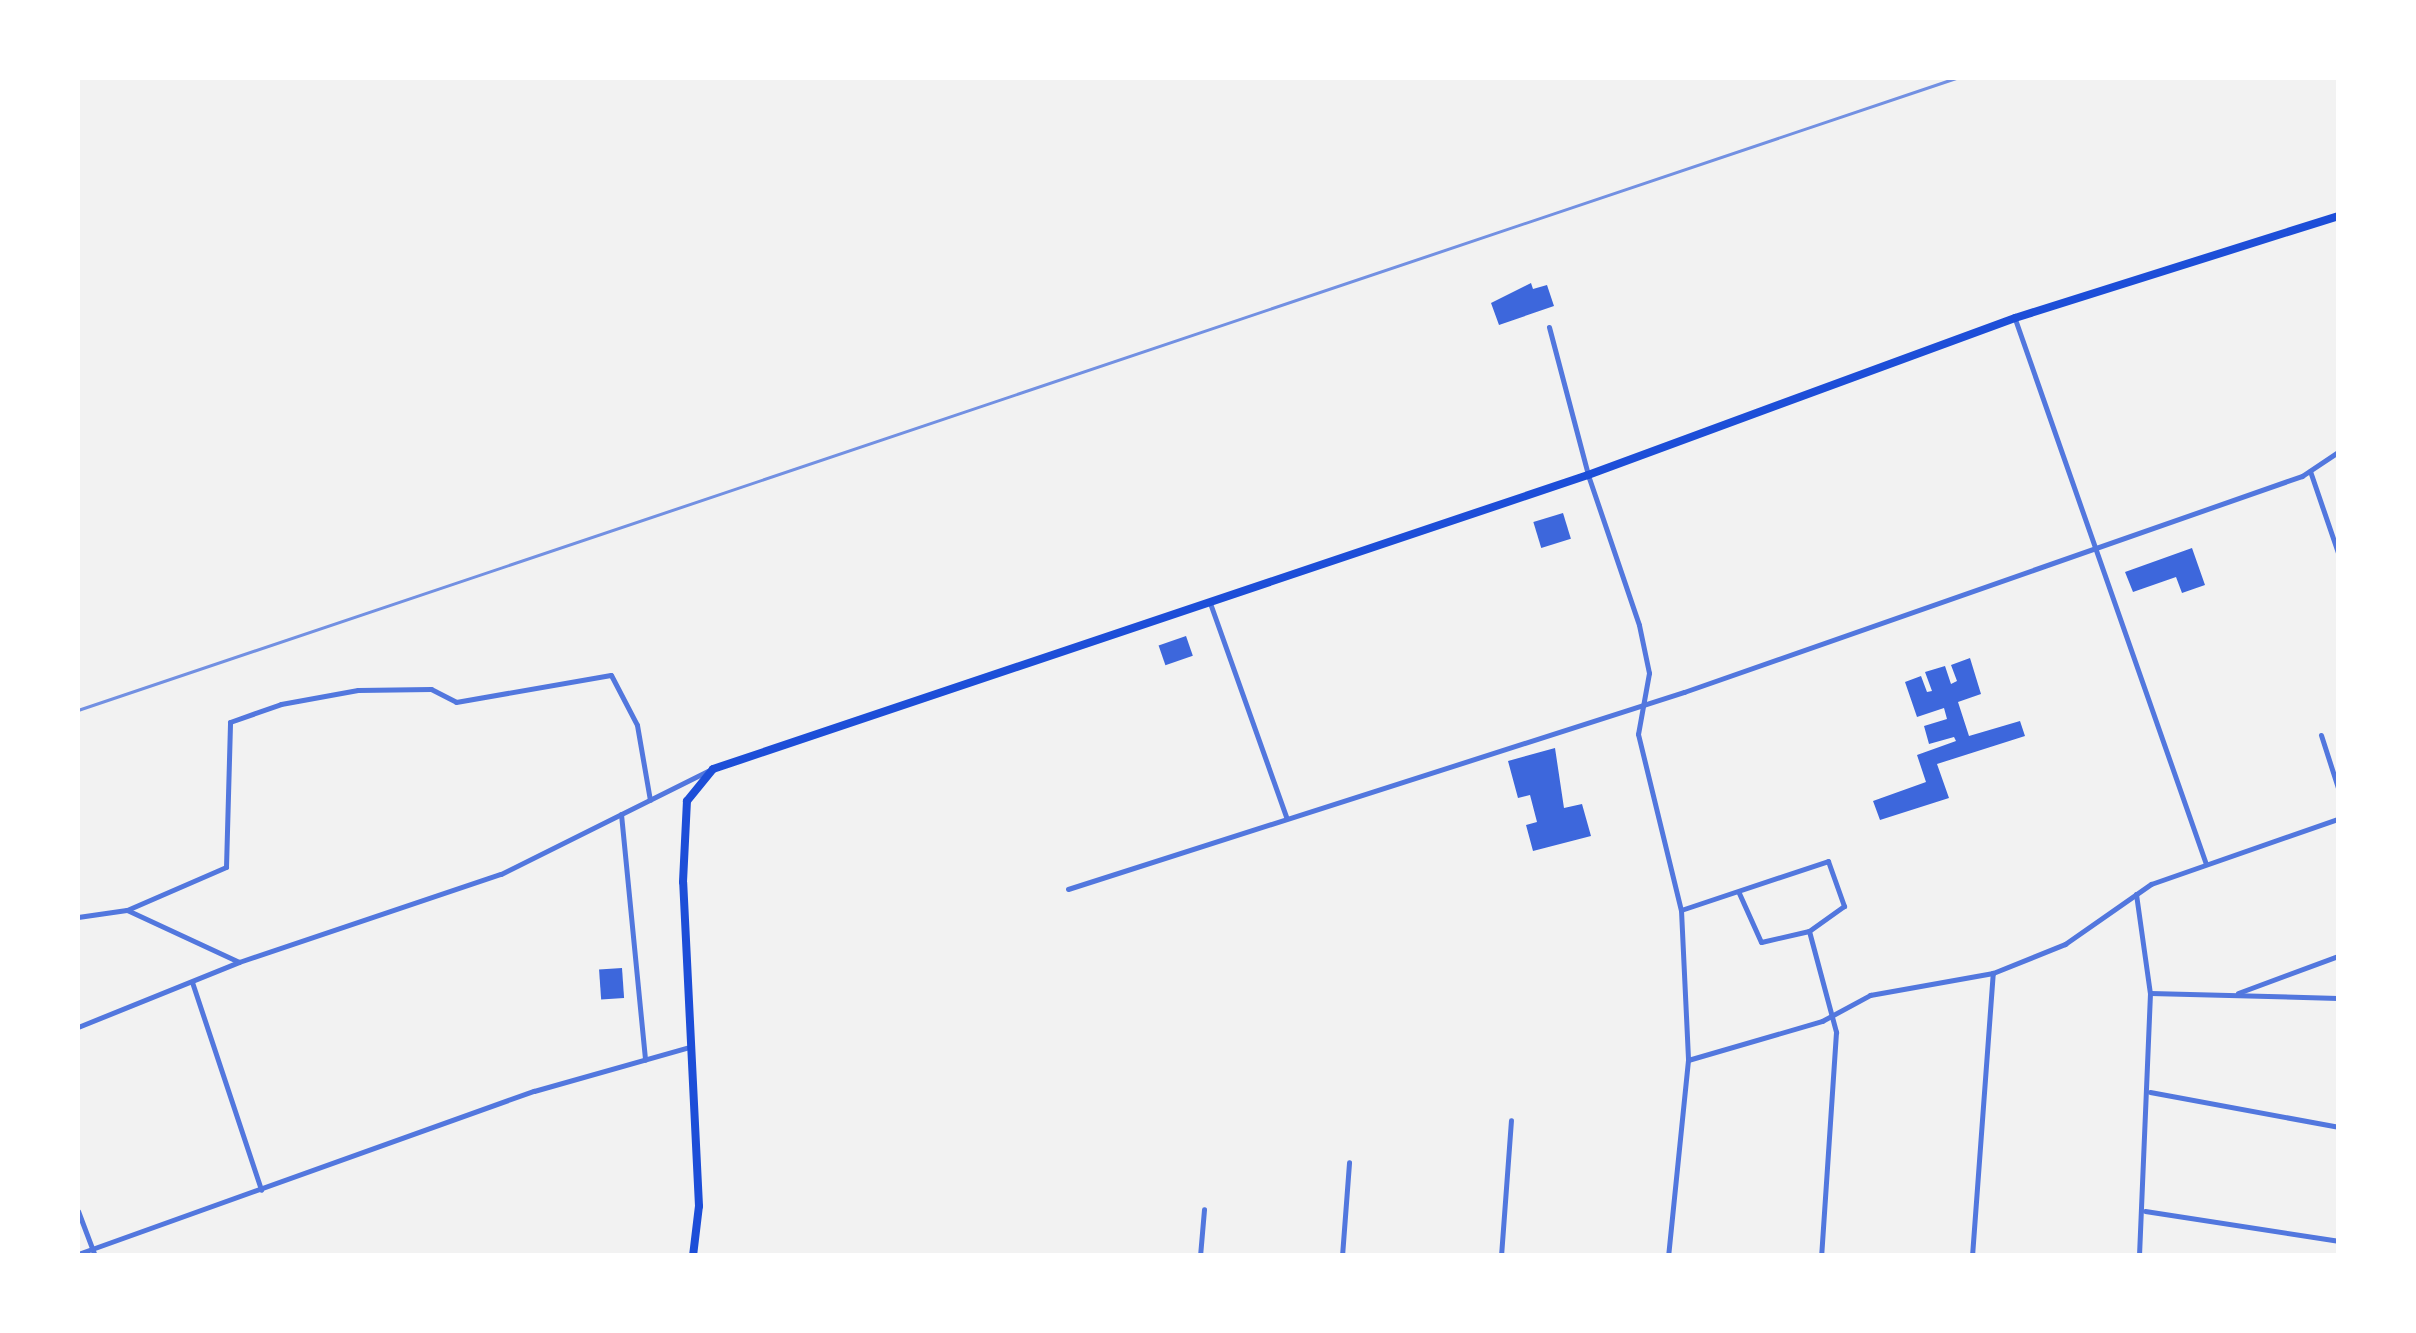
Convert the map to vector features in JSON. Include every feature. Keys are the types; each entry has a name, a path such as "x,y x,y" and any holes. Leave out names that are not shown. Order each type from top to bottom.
{"main road":[{"path":"693,1256 698,1206 683,882 688,801 713,769 1588,475 2015,318 2338,216"}],"street":[{"path":"2015,318 2206,864"},
{"path":"1549,327 1588,475 1639,626 1649,674 1638,734 1681,910 1688,1060 1668,1256"},
{"path":"1068,889 1644,703 2310,471 2338,452"},
{"path":"2310,471 2338,553"},
{"path":"1209,602 1286,817"},
{"path":"78,917 128,910 226,867 230,722 281,704 358,690 431,689 456,702 611,676 637,725 650,800"},
{"path":"2321,735 2338,788"},
{"path":"78,1028 239,962 501,874 713,769"},
{"path":"621,813 645,1060"},
{"path":"1688,1060 1822,1021 1835,1011 1918,982 1993,972 2065,944 2136,894 2206,864 2338,819"},
{"path":"1681,910 1828,861 1844,906 1837,917 1809,931 1761,942 1739,893"},
{"path":"2136,894 2150,993 2149,1092 2139,1256"},
{"path":"128,910 239,962"},
{"path":"1809,931 1835,1011 1821,1256"},
{"path":"2236,994 2338,956"},
{"path":"1972,1256 1993,972"},
{"path":"192,982 261,1190"},
{"path":"2150,993 2338,998"},
{"path":"78,1254 93,1252 534,1092 690,1048"},
{"path":"2149,1092 2338,1127"},
{"path":"1501,1256 1511,1120"},
{"path":"1342,1256 1350,1162"},
{"path":"1200,1256 1204,1209"},
{"path":"78,1210 93,1252"},
{"path":"2144,1211 2338,1241"}],"building":[{"path":"1531,283 1533,289 1547,285 1554,306 1499,325 1491,303"},
{"path":"1563,513 1571,539 1541,548 1533,522"},
{"path":"2192,548 2205,585 2182,593 2176,577 2133,592 2125,572"},
{"path":"1186,636 1193,656 1165,665 1159,645"},
{"path":"1970,658 1981,694 1958,702 1969,736 2020,721 2025,736 1937,764 1949,798 1880,820 1873,801 1926,782 1917,755 1956,741 1954,737 1929,744 1924,726 1947,719 1944,708 1917,717 1905,682 1921,676 1927,692 1932,691 1925,672 1945,666 1951,684 1957,681 1951,665"},
{"path":"1555,748 1564,808 1582,804 1591,836 1533,851 1526,825 1537,822 1530,795 1518,798 1508,761"},
{"path":"622,968 624,998 601,1000 599,970"}],"railway":[{"path":"78,710 1956,78"}]}
